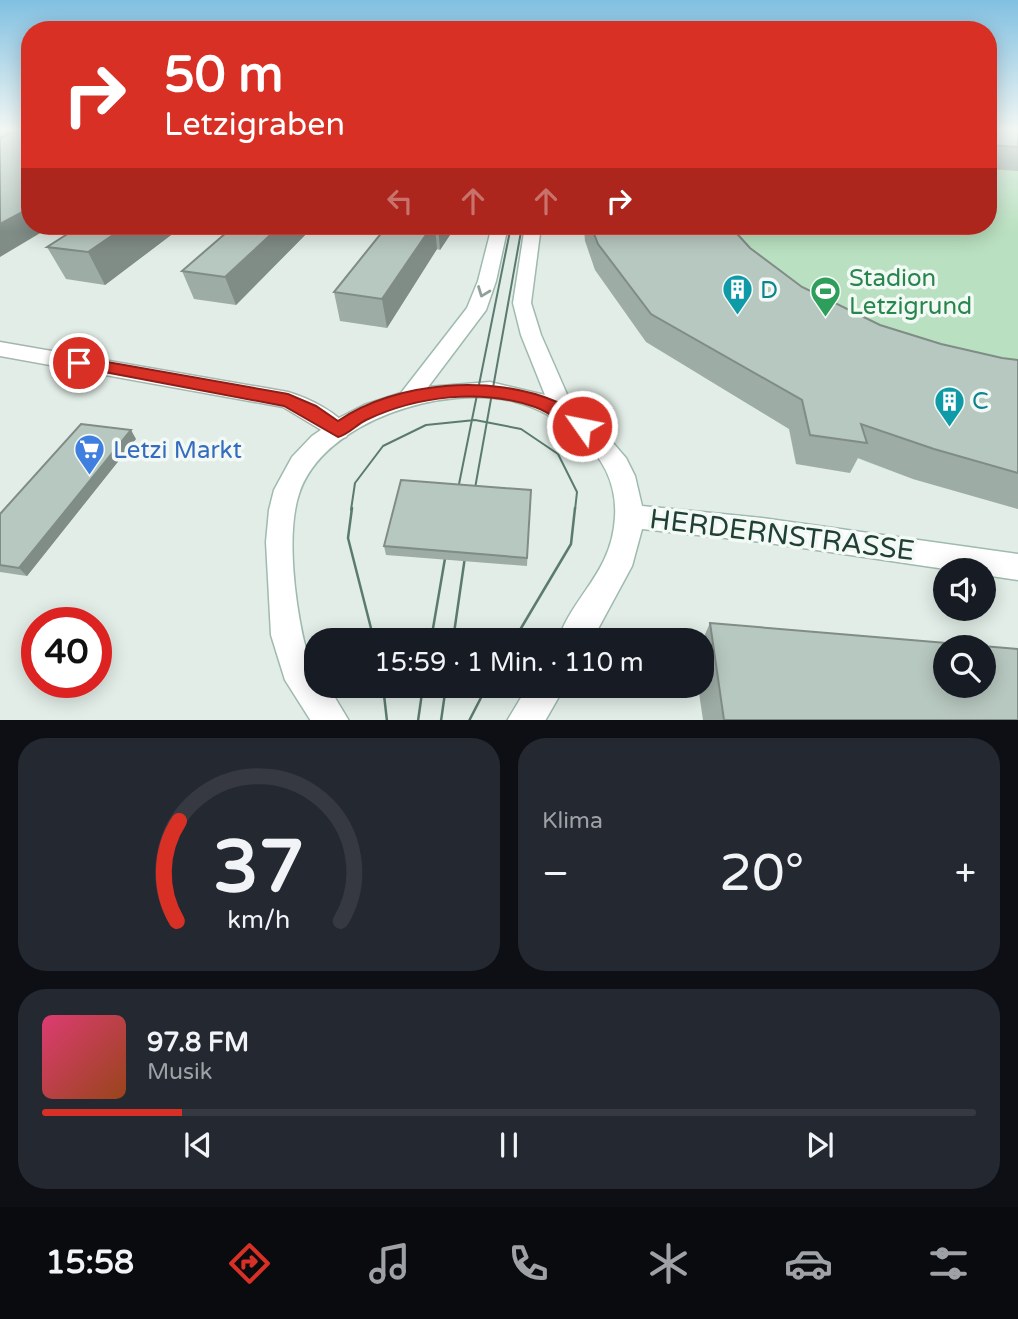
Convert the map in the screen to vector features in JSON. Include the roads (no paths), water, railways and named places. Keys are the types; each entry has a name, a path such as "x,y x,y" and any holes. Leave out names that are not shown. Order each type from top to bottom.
{"street":[{"path":"409,398 475,310 487,281 498,235"},
{"path":"532,235 522,303 531,335 563,412"},
{"path":"0,349 288,400 338,430"},
{"path":"332,720 295,666 284,610 280,561 281,522 287,491 299,468 317,447 358,416 409,398 456,391 492,390 540,402 563,412 601,441 612,453 625,480 629,516 617,569 582,628"},
{"name":"HERDERNSTRASSE","path":"629,516 762,530 1018,567"},
{"path":"524,720 540,698"}],"tram line":[{"path":"472,420 509,235"},
{"path":"487,422 520,235"},
{"path":"351,510 355,483 383,446 426,425 472,420"},
{"path":"455,504 472,420"},
{"path":"472,420 487,422"},
{"path":"472,505 487,422"},
{"path":"487,422 521,429 558,454 577,492 575,510"},
{"path":"352,508 348,538 371,628"},
{"path":"521,628 571,544 575,508"},
{"path":"433,628 448,541"},
{"path":"455,628 467,543"},
{"path":"384,698 387,720"},
{"path":"418,720 421,698"},
{"path":"441,720 444,698"},
{"path":"470,720 481,698"}],"place":[{"name":"D","path":"737,317"},
{"name":"Stadion Letzigrund","path":"826,319"},
{"name":"C","path":"949,428"},
{"name":"Letzi Markt","path":"90,477"}]}
